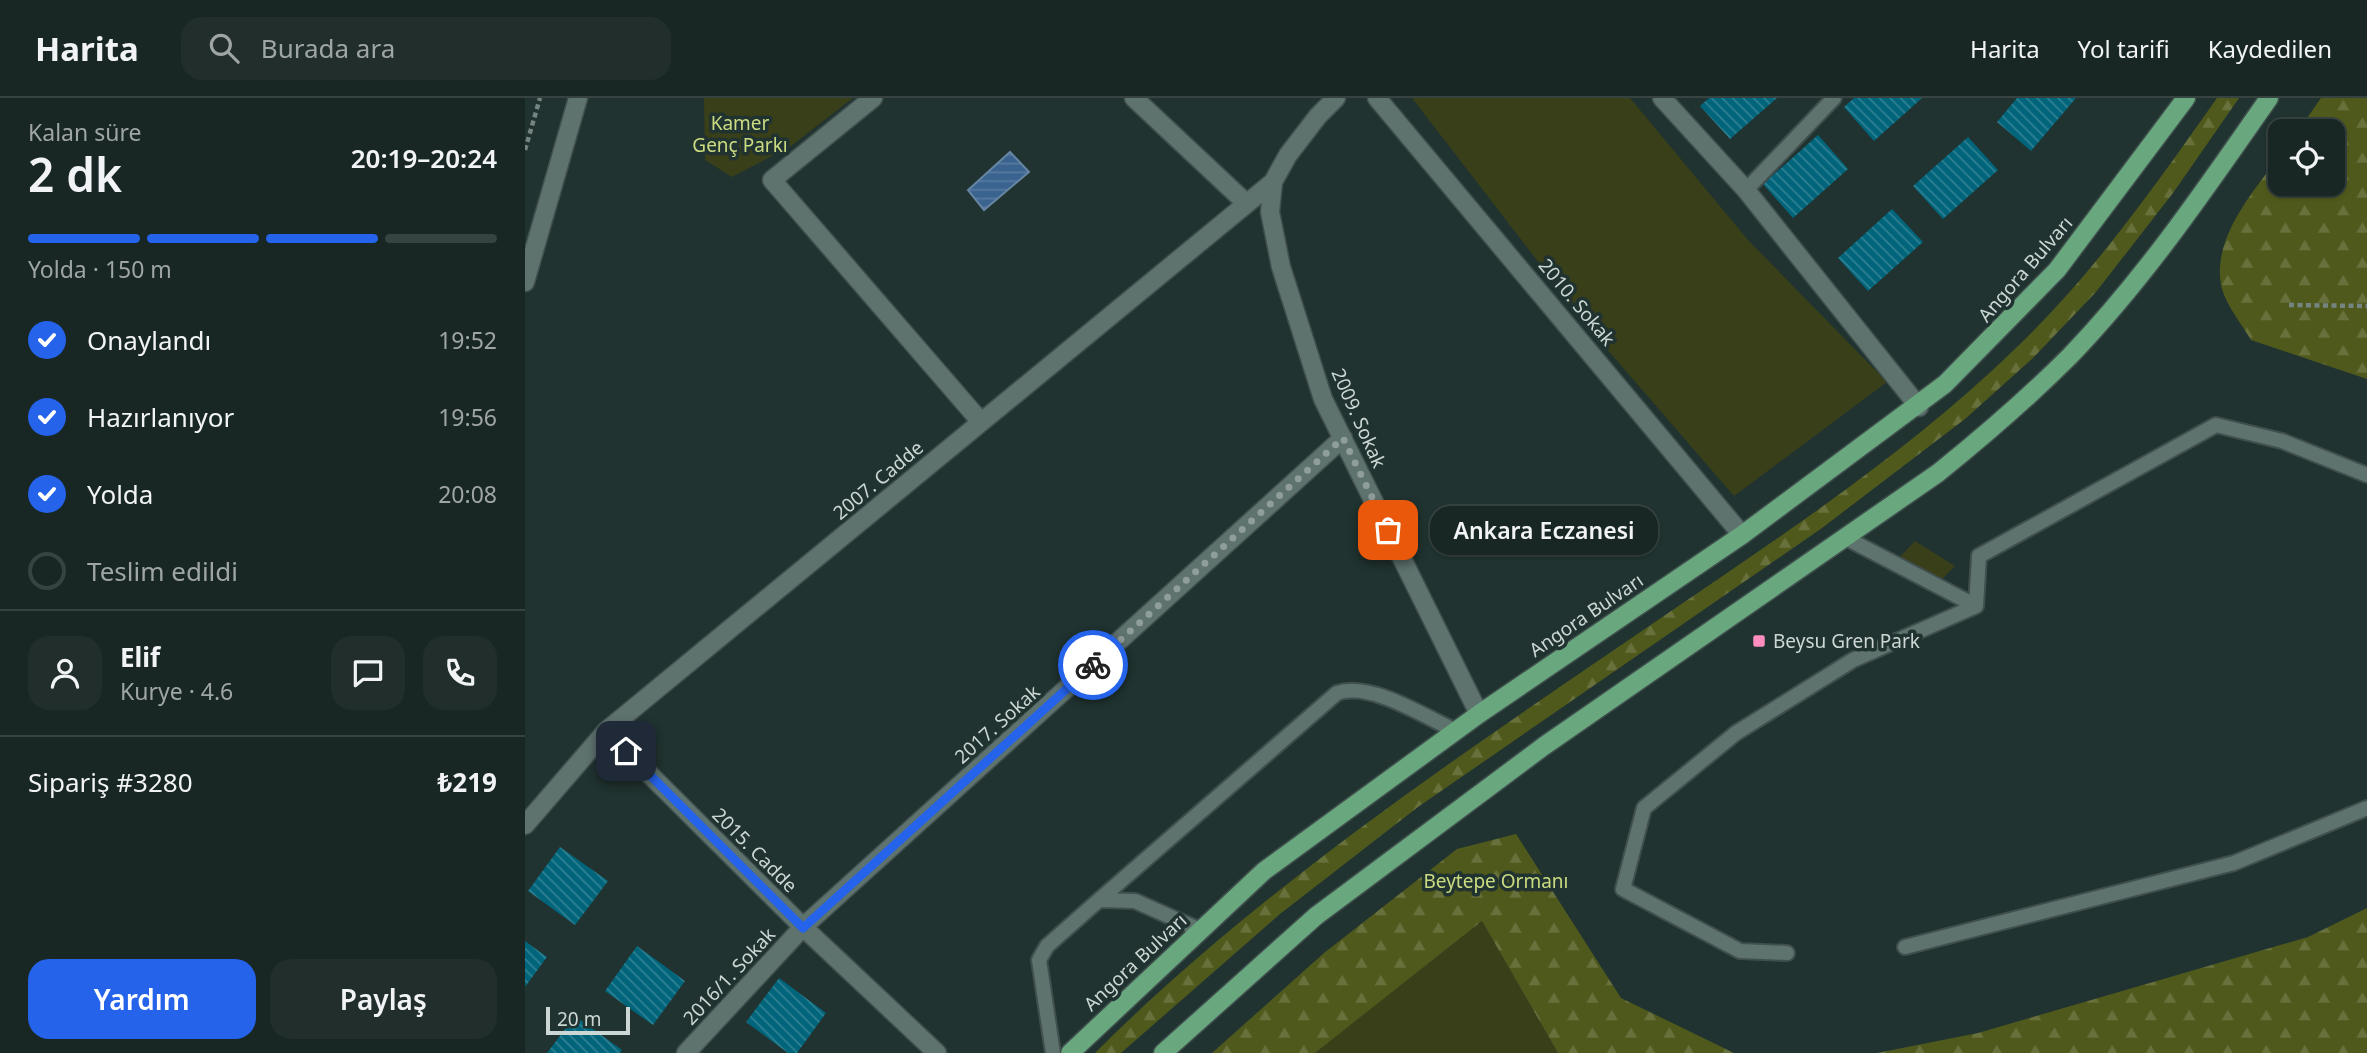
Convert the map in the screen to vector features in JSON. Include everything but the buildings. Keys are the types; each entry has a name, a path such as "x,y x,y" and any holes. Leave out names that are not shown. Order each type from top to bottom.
{"main road":[{"name":"Angora Bulvarı","path":"1070,1053 1264,871 1455,731 1742,535 1919,407 1973,358 2057,270 2186,98"},
{"path":"1163,1053 1327,908 1544,746 1938,473 1991,430 2071,355 2178,226 2269,98"}],"street":[{"path":"525,282 578,98"},
{"path":"873,98 772,180 981,422"},
{"path":"1134,98 1246,204"},
{"name":"2009. Sokak","path":"1336,98 1296,145 1273,182 1270,212 1281,267 1323,398 1479,714"},
{"name":"2010. Sokak","path":"1377,98 1742,535"},
{"path":"1662,98 1746,190 1919,407"},
{"name":"2007. Cadde","path":"525,825 606,732 1273,182"},
{"name":"2017. Sokak","path":"803,928 1343,438"},
{"name":"2015. Cadde","path":"606,732 803,928 937,1053"},
{"name":"2016/1. Sokak","path":"686,1053 803,928"}],"lane":[{"path":"1746,190 1835,98"},
{"path":"1976,606 1979,556 2216,425 2282,441 2367,475"},
{"path":"1844,537 1976,606"},
{"path":"1787,953 1740,951 1623,889 1644,808 1736,733 1853,660 1976,606"},
{"path":"1053,1053 1039,960 1047,946 1337,693 1347,689 1380,695 1455,731"},
{"path":"1905,947 2234,863 2367,808"},
{"path":"1099,900 1135,901 1200,930"}],"path":[{"path":"525,150 540,98"},
{"path":"2289,305 2367,306"}],"green space":[{"name":"Kamer Genç Parkı","path":"704,98 853,98 791,146 732,177 705,160"},
{"path":"1412,98 1630,98 1748,240 1887,382 1734,496 1593,333"},
{"path":"2217,98 2239,98 2173,193 2096,292 2033,358 1965,419 1822,528 1418,807 1280,914 1121,1053 1095,1053 1225,934 1365,825 1510,721 1796,526 1932,423 2017,347 2072,289 2147,196"},
{"path":"2321,98 2367,98 2367,379 2251,340 2222,289 2222,252 2228,235 2236,218 2268,172 2268,196 2345,196 2345,119 2306,119"},
{"path":"1915,541 1955,566 1934,587 1894,563"},
{"name":"Beytepe Ormanı","path":"1516,834 1621,998 1734,1053 1558,1053 1482,921 1315,1053 1212,1053 1324,953 1457,849"},
{"path":"2367,908 2367,1053 1877,1053 1978,1033 2308,937"},
{"path":"1482,921 1558,1053 1315,1053"}],"water":[{"path":"1010,152 1029,172 984,210 968,190"}],"way so far":[{"path":"1093,665 1343,438 1388,530"}],"place":[{"name":"Ankara Eczanesi","path":"1388,530"},
{"name":"Beysu Gren Park","path":"1759,641"}],"route":[{"path":"626,751 803,928 1093,665"}]}
